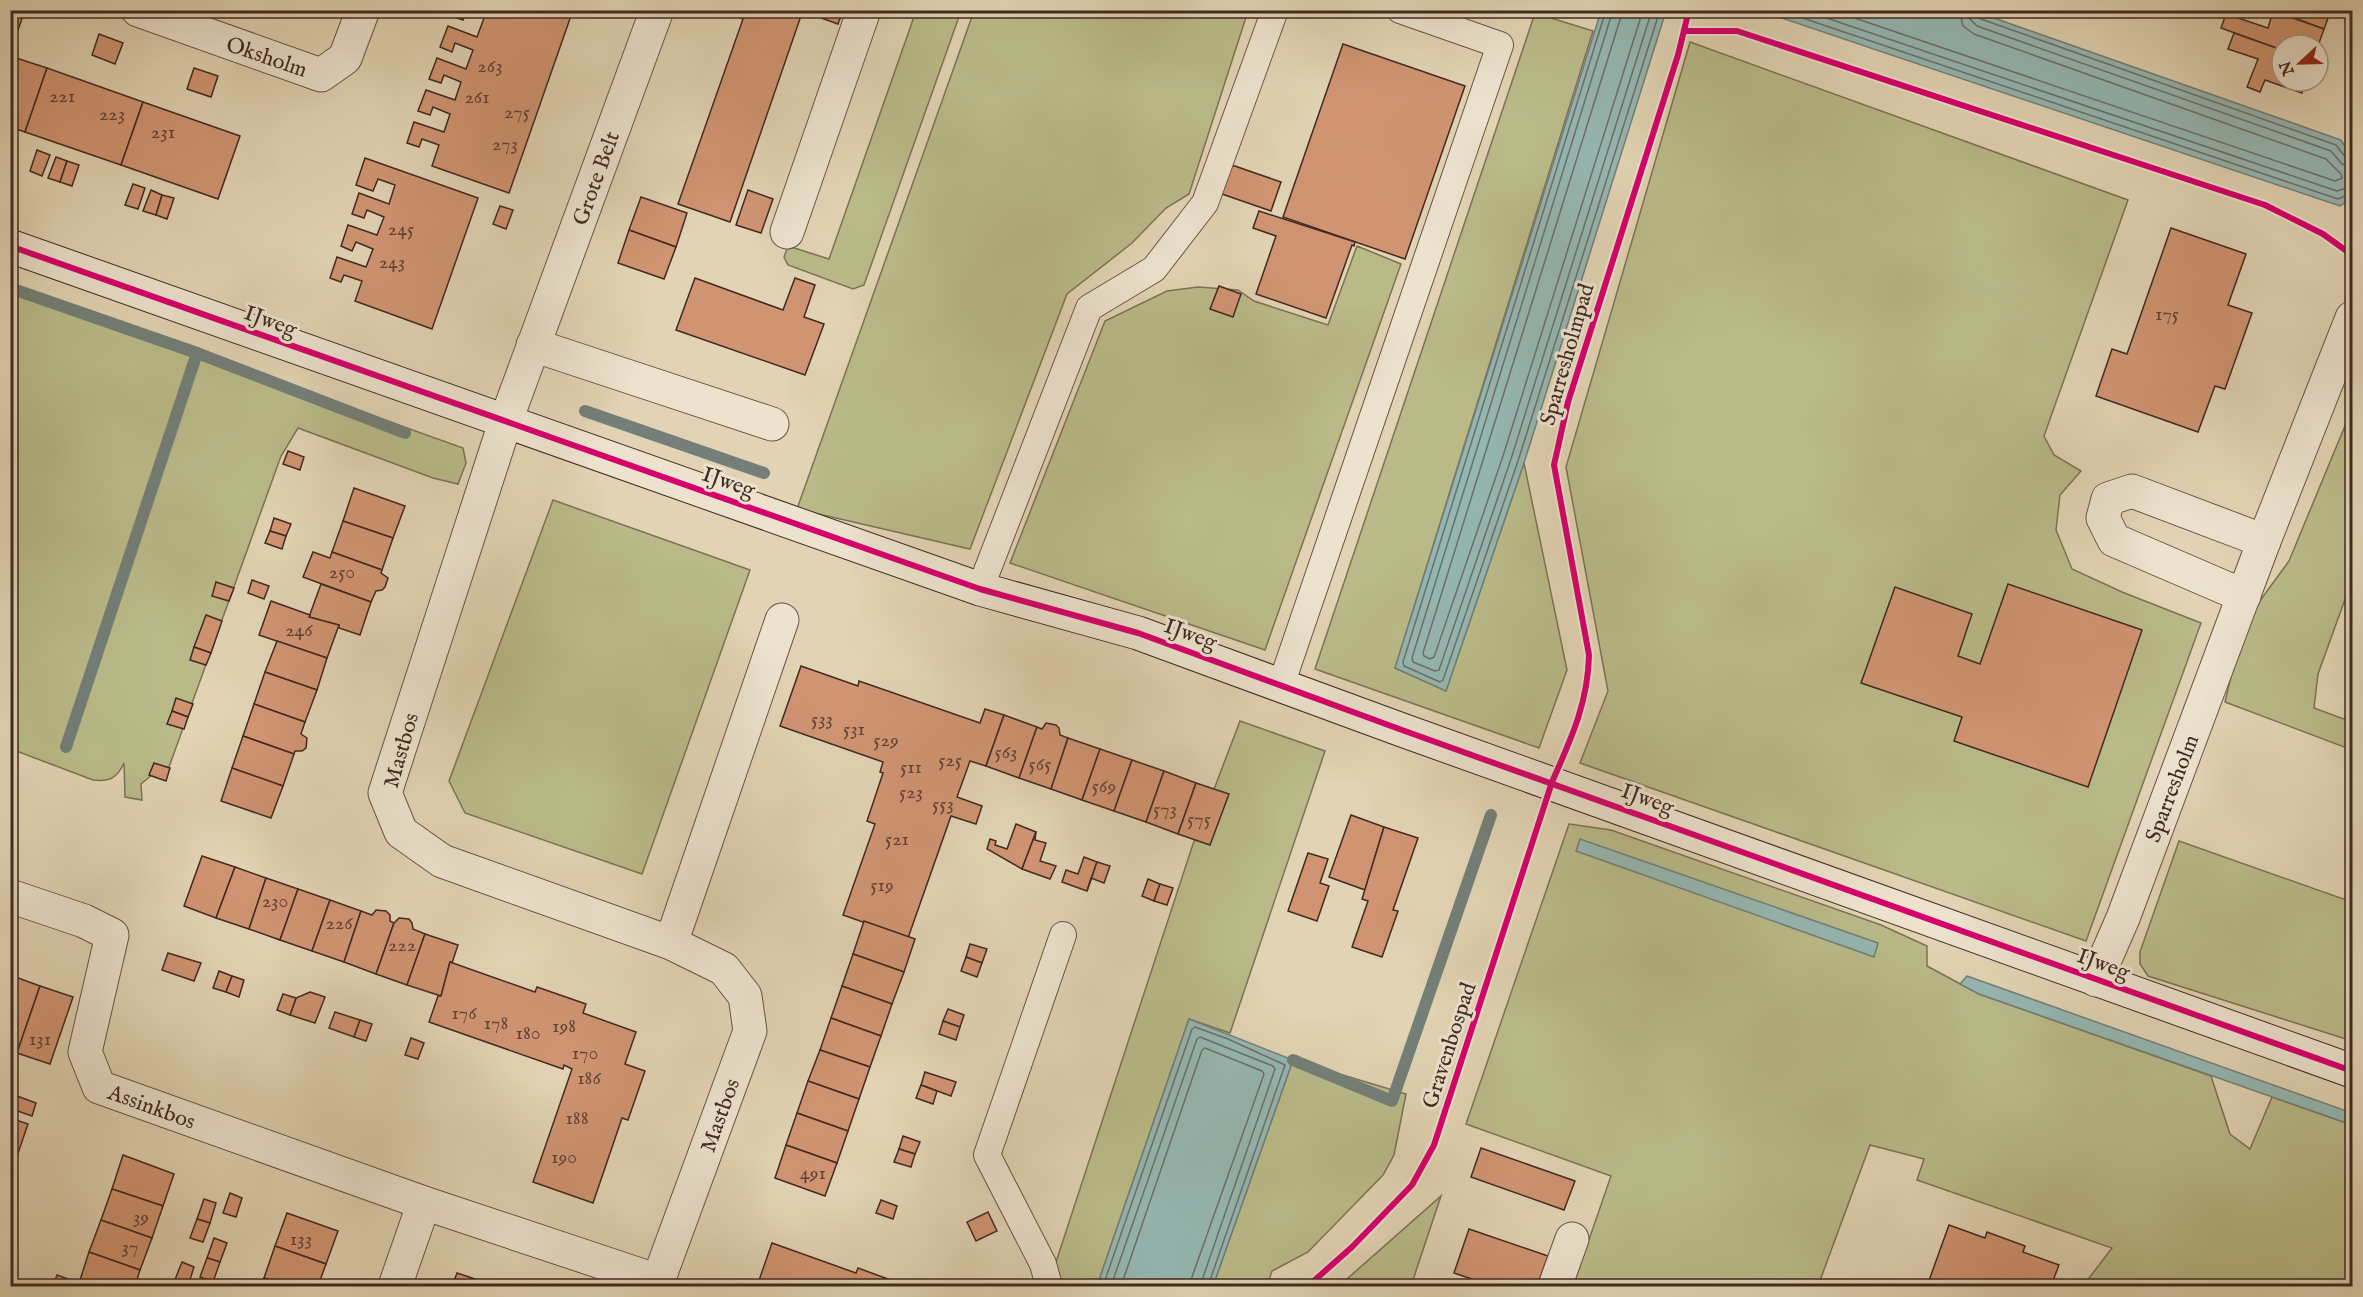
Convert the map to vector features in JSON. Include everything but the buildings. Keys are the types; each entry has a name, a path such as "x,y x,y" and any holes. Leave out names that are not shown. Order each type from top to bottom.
{"street":[{"name":"Oksholm","path":"138,10 321,75 345,58 363,10"},
{"name":"Grote Belt","path":"505,423 657,10"},
{"path":"787,232 864,10"},
{"name":"IJweg","path":"10,246 980,590 1138,633 2352,1071"},
{"name":"Sparresholm","path":"2096,980 2123,918 2264,541 2352,318"},
{"path":"533,345 772,424"},
{"name":"Mastbos","path":"505,423 385,793 400,832 442,861 671,943 724,969 745,996 750,1031 659,1284"},
{"path":"2244,596 2114,540 2103,518 2108,499 2132,491 2264,541"},
{"path":"671,943 782,620"},
{"name":"Assinkbos","path":"10,896 84,921 112,935 85,1052 99,1087 659,1284"},
{"path":"395,1287 424,1203"},
{"path":"1555,1287 1572,1239"}],"lane":[{"path":"980,590 1089,308 1155,269 1205,204 1275,10"},
{"path":"1281,685 1500,45 1400,10"},
{"path":"1048,1287 1043,1264 987,1155 1063,935"}],"green space":[{"path":"916,11 961,11 864,285 853,289 788,265 784,257 788,246 829,259"},
{"path":"974,11 1248,11 1189,194 1166,208 1132,243 1067,294 970,549 797,509"},
{"path":"1535,13 1593,31 1395,668 1446,691 1524,463 1567,670 1539,748 1315,669"},
{"path":"1690,42 2128,200 2044,436 2054,455 2081,471 2060,495 2056,530 2072,569 2122,592 2201,623 2086,941 1580,763 1608,691 1566,467"},
{"path":"1357,246 1401,264 1265,650 1010,563 1105,321 1167,291 1198,287 1238,290 1254,301 1328,325"},
{"path":"10,293 150,336 463,448 466,463 458,484 433,478 298,428 281,456 169,767 158,770 141,784 142,800 125,797 124,763 112,778 93,780 11,749"},
{"path":"2352,409 2352,580 2318,674 2314,708 2352,722 2352,750 2225,702 2243,624 2289,561"},
{"path":"553,500 750,570 642,874 465,813 449,781"},
{"path":"1240,721 1325,751 1230,1033 1189,1019 1097,1286 1060,1286 1055,1265 1192,847"},
{"path":"1569,824 1611,830 1881,925 1927,946 1927,966 1979,994 2211,1076 2230,1134 2250,1149 2272,1097 2352,1125 2352,1286 2083,1286 2112,1248 1917,1180 1924,1159 1870,1145 1818,1286 1573,1286 1611,1176 1466,1124"},
{"path":"2179,841 2352,902 2352,1041 2148,976 2140,964 2140,952"},
{"path":"1293,1060 1406,1094 1394,1155 1383,1175 1308,1252 1272,1271 1267,1286 1213,1286"},
{"path":"1441,1196 1411,1286 1339,1286"}],"water":[{"path":"1601,11 1666,11 1524,463 1446,691 1395,668"},
{"path":"1761,11 1974,11 2341,140 2352,157 2352,198 2340,206"},
{"path":"1580,839 1878,943 1874,957 1576,851"},
{"path":"1967,976 2352,1113 2352,1125 1979,994 1960,984"},
{"path":"1189,1019 1293,1060 1213,1286 1097,1286"}],"waterway":[{"path":"10,288 197,353"},
{"path":"66,747 197,353 405,433"},
{"path":"585,411 764,473"},
{"path":"1293,1060 1392,1101 1491,815"}],"cycle path":[{"name":"Sparresholmpad","path":"1308,1286 1352,1247 1412,1185 1434,1145 1552,782 1572,736 1582,705 1589,655 1554,465 1568,402 1678,55 1689,10"},
{"path":"1684,31 1737,31 2265,205 2323,234 2352,255"},
{"path":"10,246 980,589 1138,633 2352,1071"}]}
